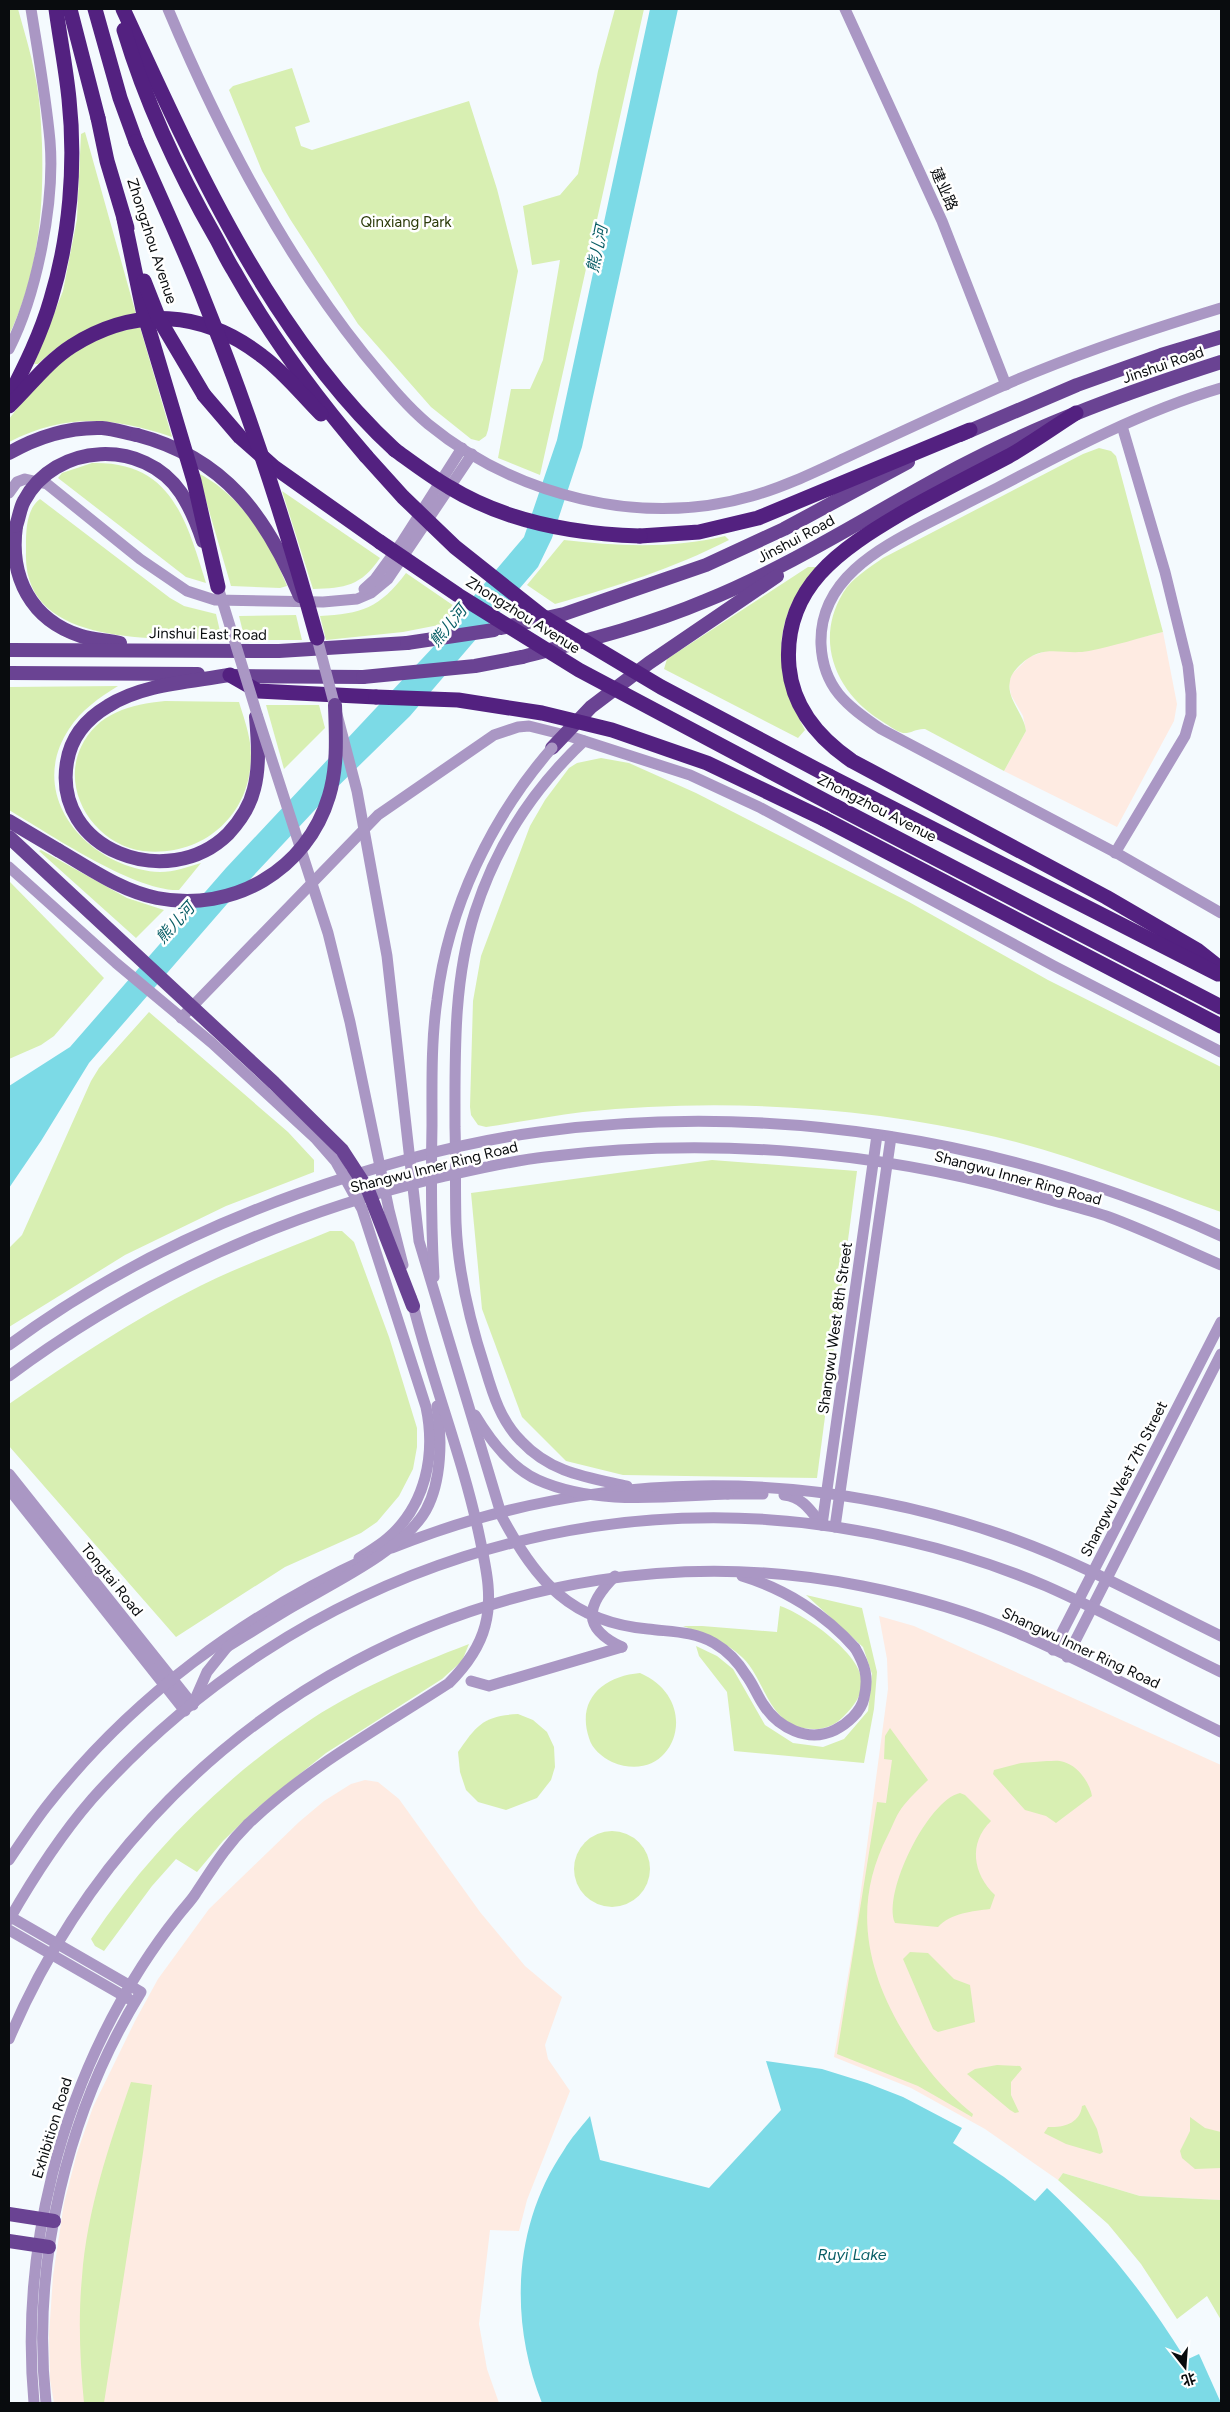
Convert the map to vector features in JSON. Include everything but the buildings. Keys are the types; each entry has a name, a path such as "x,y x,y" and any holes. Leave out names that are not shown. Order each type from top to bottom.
{"highway":[{"path":"9,397 27,363 51,301 64,245 71,140 69,100 56,9"},
{"name":"Zhongzhou Avenue","path":"70,9 124,219 159,319 204,395 240,437 274,468 458,595 579,670 1221,1007"},
{"path":"95,9 120,98 136,142 206,304 233,374 295,557 317,638"},
{"name":"Zhongzhou Avenue","path":"118,9 137,71 152,109 194,201 234,272 284,348 342,428 403,497 455,547 542,616 661,687 829,776 1221,976"},
{"path":"123,9 210,190 260,277 305,346 334,385 376,432 395,450 449,487 511,515 584,532 640,536 699,532 758,518 970,430"},
{"path":"124,219 143,310 194,481 218,587"},
{"path":"9,406 55,359 90,336 127,322 150,319 186,320 221,330 262,356 366,456"},
{"path":"1076,413 1010,455 946,488 855,541 825,567 809,586 793,625 788,659 791,680 805,715 831,747 852,762 1106,897 1198,950 1221,969"},
{"path":"229,675 258,691 458,700 542,713 612,730 707,763 824,820 1221,1026"}],"main road":[{"name":"Jinshui Road","path":"408,643 494,630 574,612 706,565 784,529 970,430 1077,385 1161,355 1221,337"},
{"name":"Jinshui Road","path":"229,675 363,677 475,666 522,657 621,632 687,608 783,566 961,466 1076,413 1221,362"},
{"path":"9,452 30,441 50,435 102,428 159,441 190,456 235,490 262,521 286,563 317,638"},
{"path":"182,650 83,636 49,620 36,608 25,591 18,575 14,543 16,526 24,501 50,472 64,463 84,455 108,453 126,456 148,464 167,478 181,493 200,531 218,587"},
{"path":"552,748 591,707 648,663 836,536"},
{"name":"Jinshui East Road","path":"9,650 279,651 408,643"},
{"path":"9,673 229,675"},
{"path":"229,675 137,693 108,705 84,725 74,739 68,755 64,776 74,813 84,828 98,840 131,858 151,862 184,859 201,853 219,842 236,826 246,810 254,788 258,744 256,712"},
{"path":"9,821 102,875 138,893 182,902 204,901 231,896 267,879 284,867 313,834 330,796 334,774 336,755 335,705"},
{"path":"9,836 274,1083 342,1150 368,1190 413,1306"},
{"path":"9,2214 48,2220"},
{"path":"9,2241 44,2247"}],"street":[{"path":"9,349 25,308 38,263 50,184 50,143 31,9"},
{"path":"168,9 186,52 265,206 325,303 376,368 415,412 467,451 512,475 567,495 616,506 697,506 750,497 804,477 1006,385 1146,331 1221,308"},
{"name":"建业路","path":"845,9 942,221 1006,385"},
{"path":"1221,388 1168,406 1122,426 1047,462 885,546 848,574 833,595 824,614 821,634 822,654 826,673 836,692 848,707 881,730 1115,853 1221,913"},
{"path":"1115,853 1185,736 1192,694 1188,666 1165,572 1122,426"},
{"path":"9,493 17,482 25,479 47,484 140,559 188,591 200,596 215,600 251,602 343,600 375,580 467,451"},
{"path":"189,1708 207,1672 227,1647 372,1560 404,1537 418,1522 427,1509 438,1469 440,1425 429,1360 413,1306 389,1210 350,1022 328,933 256,712 218,587"},
{"path":"317,638 357,791 386,946 401,1064 418,1241 466,1400 507,1526 544,1583 576,1608 606,1621 648,1630 686,1632 714,1643 726,1652 742,1669 763,1704 776,1721 791,1730 810,1735 822,1734 841,1727 856,1713 863,1701 867,1672 855,1648 806,1604 759,1581 726,1571"},
{"path":"181,1018 378,815 494,735 508,729 529,726 565,735 690,775 758,807 1054,966 1221,1052"},
{"path":"584,741 561,762 536,792 512,830 475,911 467,944 457,1004 455,1044 456,1225 467,1301 478,1348 500,1413 520,1440 546,1462 570,1474 638,1488"},
{"path":"435,1299 431,1227 432,1087 434,1028 441,975 457,912 494,830 534,769 552,748"},
{"path":"9,866 116,963 212,1043 315,1138 346,1177 358,1200 426,1407 430,1428 430,1457 420,1494 412,1509 388,1538 341,1570 263,1613 168,1682 110,1735 69,1779 46,1807 9,1860"},
{"name":"Shangwu Inner Ring Road","path":"9,1345 83,1294 128,1268 196,1235 261,1207 346,1177 456,1148 539,1132 680,1122 808,1126 877,1135 970,1152 1082,1182 1176,1216 1221,1236"},
{"name":"Shangwu West 8th Street","path":"822,1525 877,1135"},
{"name":"Shangwu West 8th Street","path":"835,1526 890,1137"},
{"name":"Shangwu Inner Ring Road","path":"9,1376 96,1315 148,1286 270,1230 358,1200 456,1174 542,1157 672,1148 805,1153 887,1163 1005,1187 1107,1217 1221,1266"},
{"name":"Shangwu West 7th Street","path":"1053,1650 1221,1322"},
{"name":"Shangwu West 7th Street","path":"1067,1657 1221,1354"},
{"name":"Exhibition Road","path":"34,2403 31,2343 54,2166 80,2086 98,2045 124,1996 176,1918 196,1894 226,1846 248,1824 273,1800 305,1776 449,1683 464,1669 478,1645 485,1626 489,1599 488,1577 472,1503 429,1360"},
{"path":"466,1400 491,1439 504,1454 519,1468 538,1480 563,1488 606,1495 772,1493 795,1496 802,1500 822,1525"},
{"name":"Tongtai Road","path":"9,1474 168,1682"},
{"path":"341,1570 420,1536 488,1516 576,1496 638,1488 728,1485 772,1487 840,1495 905,1507 962,1522 1062,1558 1221,1636"},
{"name":"Tongtai Road","path":"9,1489 189,1708"},
{"path":"130,1986 9,1918 50,1855 90,1801 133,1756 189,1708 257,1656 322,1616 399,1580 470,1554 539,1536 616,1522 728,1518 770,1519 835,1526 888,1536 953,1553 1040,1584 1221,1672"},
{"name":"Shangwu Inner Ring Road","path":"9,2039 26,2000 51,1954 110,1866 176,1791 215,1756 288,1700 347,1664 450,1617 535,1592 615,1576 726,1571 824,1579 894,1593 980,1618 1026,1636 1221,1732"},
{"path":"471,1682 489,1686 622,1647 602,1635 596,1627 592,1615 599,1591 615,1576"},
{"path":"9,1930 134,2002"},
{"name":"Exhibition Road","path":"48,2220 93,2084 134,2002 141,1992 130,1986"},
{"name":"Exhibition Road","path":"44,2247 46,2403"}],"shaded area":[{"path":"1163,632 1177,704 1174,721 1117,827 1004,771 1026,731 1023,716 1011,695 1009,683 1012,674 1029,657 1049,650 1087,651"},
{"path":"879,1616 914,1626 1221,1765 1221,2200 1140,2196 1063,2173 1058,2180 985,2129 911,2088 834,2057 855,1935 888,1689 887,1659"},
{"path":"365,1780 378,1782 399,1799 480,1912 525,1966 562,1997 545,2045 548,2059 570,2091 527,2200 519,2231 490,2230 479,2324 487,2369 499,2403 54,2403 50,2380 49,2335 53,2276 64,2203 77,2153 93,2107 135,2021 158,1979 209,1909 299,1822 324,1801 351,1784"}],"green space":[{"path":"9,9 18,9 38,92 42,144 42,193 33,266 19,312 9,335"},
{"path":"615,9 644,9 540,475 498,458 511,389 530,389 543,360 560,260 532,265 523,206 560,195 578,174 598,71"},
{"name":"Qinxiang Park","path":"292,68 310,122 295,127 301,146 312,150 469,101 497,189 518,271 488,430 486,436 479,441 471,439 431,407 358,324 290,219 262,171 229,90 233,86"},
{"path":"85,132 136,314 95,326 71,338 38,364 34,364 63,291 77,219 81,134"},
{"path":"140,327 172,437 129,425 90,421 50,426 9,442 9,419 30,392 65,359 79,349 109,334"},
{"path":"1099,448 1111,451 1116,456 1163,632 1089,651 1045,652 1029,658 1020,665 1011,676 1009,688 1025,724 1026,731 1004,771 925,729 906,733 900,732 865,708 841,680 834,664 830,647 830,629 834,611 843,593 851,583 883,558 1083,454"},
{"path":"92,463 119,465 141,472 158,483 172,499 182,517 191,537 206,583 186,577 58,478 62,473"},
{"path":"198,473 213,482 241,507 263,537 287,586 280,588 231,586"},
{"path":"282,491 380,558 366,575 351,584 334,588 313,589"},
{"path":"40,499 170,598 184,606 216,614 222,640 164,639 98,631 69,622 46,606 31,584 26,552 26,531 29,516 31,510"},
{"path":"725,536 729,540 686,560 555,604 527,585 564,540 604,544 665,545"},
{"path":"808,567 817,567 791,606 784,626 781,646 782,666 787,687 794,708 805,730 798,738 664,669 667,659"},
{"path":"406,573 457,608 449,623 403,632 326,640 320,616 358,611 369,607 397,585"},
{"path":"296,615 302,640 245,640 239,616"},
{"path":"118,686 85,710 69,729 57,755 54,780 60,803 71,825 89,843 110,858 134,868 160,872 201,863 179,890 161,888 139,882 116,872 68,846 9,810 9,687"},
{"path":"165,701 239,702 250,743 250,767 246,788 237,808 224,824 208,837 188,846 167,851 143,851 126,847 110,838 97,827 86,813 79,798 75,781 76,764 81,747 88,735 106,718 128,708"},
{"path":"266,705 319,705 325,728 284,769"},
{"path":"601,758 629,763 696,793 909,902 1048,980 1221,1067 1221,1212 1081,1162 1024,1144 945,1126 843,1112 739,1106 686,1106 583,1112 486,1127 478,1125 471,1115 470,1107 473,1001 481,956 530,826 545,800 569,768 577,763"},
{"path":"41,850 127,898 164,910 136,938 39,851"},
{"path":"9,881 104,978 54,1036 41,1045 9,1059"},
{"path":"149,1012 288,1132 314,1160 314,1172 226,1206 125,1255 9,1327 9,1248 22,1235 91,1081 99,1068"},
{"path":"712,1160 857,1171 817,1478 623,1475 566,1461 522,1417 482,1309 471,1193"},
{"path":"330,1231 342,1231 354,1242 389,1337 417,1428 417,1447 413,1469 399,1496 377,1522 361,1533 285,1567 176,1637 9,1446 9,1404 102,1342 175,1299 232,1271"},
{"path":"806,1595 862,1608 877,1672 874,1709 864,1763 734,1751 727,1692 699,1656 696,1646 717,1656 733,1669 765,1725 793,1743 823,1747 844,1739 868,1711 872,1674 863,1647"},
{"path":"780,1606 803,1617 831,1637 853,1661 860,1673 862,1684 856,1701 844,1716 830,1726 820,1729 809,1729 791,1724 774,1709 757,1677 743,1658 722,1643 683,1626 777,1632"},
{"path":"469,1644 462,1661 442,1679 326,1753 256,1809 223,1841 197,1872 176,1859 152,1886 104,1951 95,1946 91,1939 136,1878 186,1822 242,1771 272,1747 322,1712 362,1690 405,1670"},
{"path":"640,1673 660,1686 672,1702 676,1720 674,1738 665,1753 652,1763 634,1767 612,1762 595,1749 589,1738 586,1712 596,1692 605,1685 615,1679"},
{"path":"518,1714 533,1720 547,1732 554,1747 555,1767 551,1780 537,1798 506,1810 478,1802 466,1790 460,1772 458,1752 482,1723 497,1717"},
{"path":"890,1728 928,1780 899,1812 877,1860 870,1885 867,1910 872,1958 889,2006 910,2043 933,2075 951,2095 973,2114 972,2117 918,2086 837,2054 877,1802 886,1803 892,1760 884,1759 885,1736"},
{"path":"1062,1761 1074,1767 1086,1781 1092,1796 1056,1823 1046,1816 1025,1810 993,1774 994,1770 1021,1763"},
{"path":"960,1793 965,1795 991,1821 979,1839 976,1849 978,1868 982,1878 995,1895 990,1909 956,1916 943,1922 938,1927 895,1923 893,1909 895,1891 901,1871 911,1849 922,1829 935,1812 947,1799"},
{"path":"620,1831 633,1837 644,1848 650,1861 648,1884 633,1901 620,1907 604,1907 591,1901 576,1884 574,1861 580,1848 597,1833"},
{"path":"910,1952 928,1953 954,1979 970,1985 975,2022 938,2032 933,2029 903,1959"},
{"path":"997,2065 1020,2066 1022,2069 1011,2082 1011,2095 1019,2112 1015,2113 1010,2110 967,2074 975,2069"},
{"path":"131,2082 152,2085 143,2153 104,2403 84,2403 80,2324 85,2252 100,2178"},
{"path":"1085,2105 1097,2129 1103,2152 1100,2154 1066,2144 1044,2133 1048,2127 1060,2127 1075,2120 1081,2112 1082,2106"},
{"path":"1190,2117 1205,2128 1221,2132 1221,2168 1195,2169 1182,2158 1180,2151 1190,2131"},
{"path":"1063,2173 1140,2196 1221,2200 1221,2320 1207,2296 1177,2319 1141,2264 1108,2224 1058,2180"}],"water":[{"path":"650,9 678,9 582,447 552,538 538,567 410,716 327,797 227,904 89,1063 41,1141 9,1188 9,1086 70,1047 226,868 451,628 456,617 524,537 557,440"},
{"name":"Ruyi Lake","path":"766,2061 822,2069 903,2097 962,2128 953,2143 1004,2177 1035,2201 1047,2188 1087,2228 1139,2291 1186,2360 1199,2354 1221,2403 542,2403 531,2371 524,2339 521,2274 526,2241 534,2210 547,2179 567,2146 590,2116 600,2160 709,2188 781,2110"}],"water label":[{"name":"熊儿河","path":"597,249"},
{"name":"熊儿河","path":"448,626"},
{"name":"熊儿河","path":"175,923"}]}
